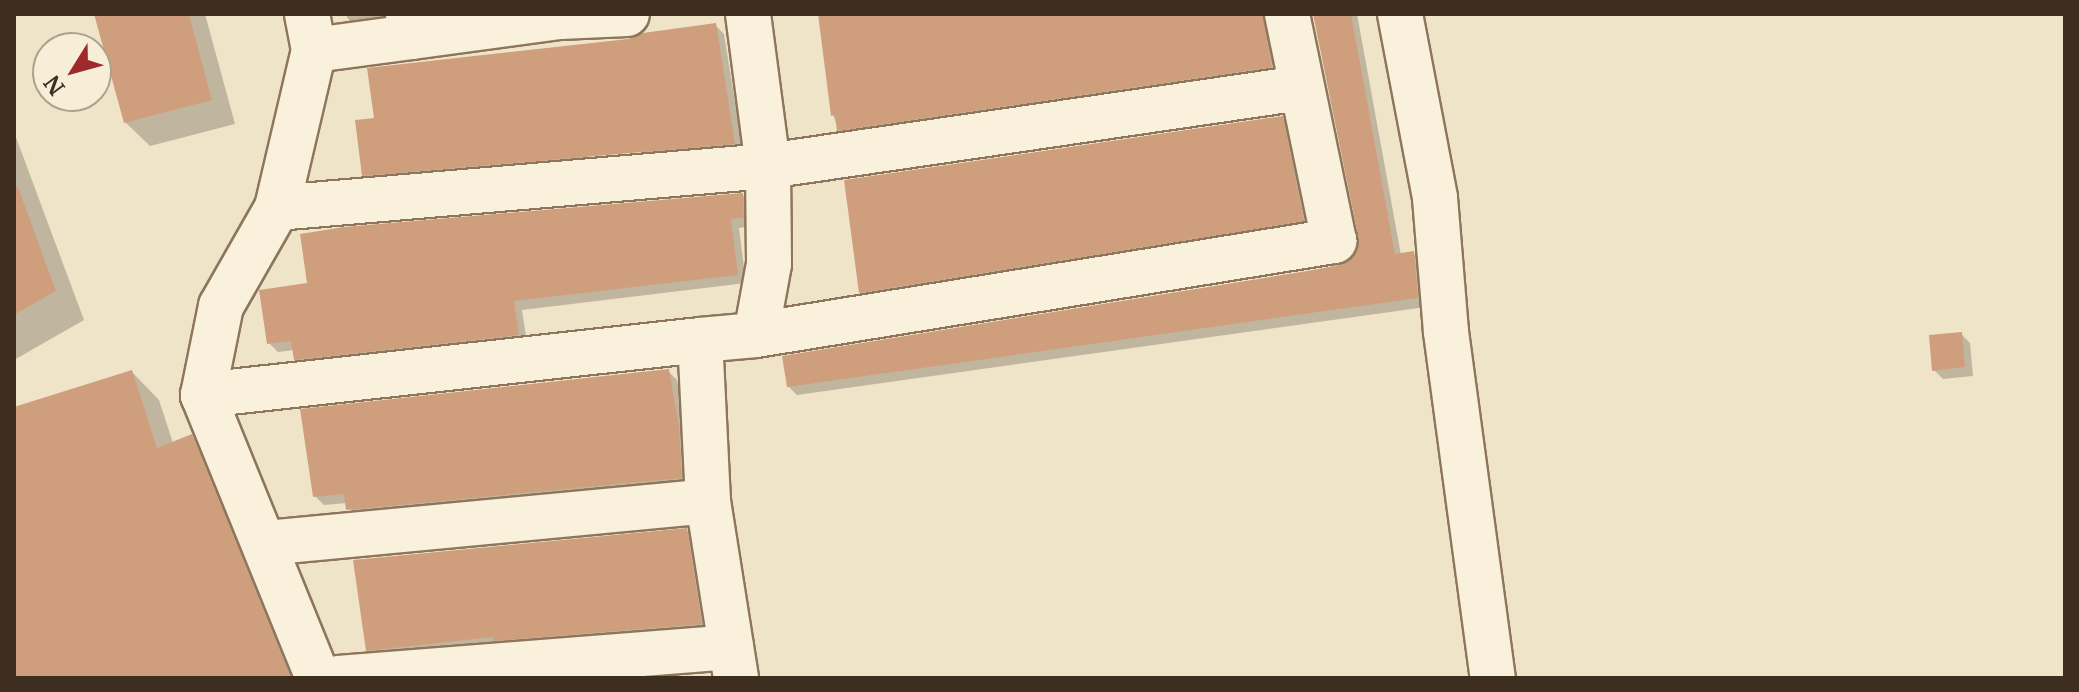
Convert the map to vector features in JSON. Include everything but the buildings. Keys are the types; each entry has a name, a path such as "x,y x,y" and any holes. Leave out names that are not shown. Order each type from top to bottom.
{"street":[{"path":"318,678 203,395 221,306 277,208 311,32 627,14"},
{"path":"748,14 768,166 769,264 756,335"},
{"path":"203,395 756,335 1334,241 1287,14"},
{"path":"1400,14 1435,198 1446,332 1493,678"},
{"path":"277,208 768,166 1301,88"},
{"path":"338,678 734,662 708,501 700,340"},
{"path":"265,543 708,501"}]}
